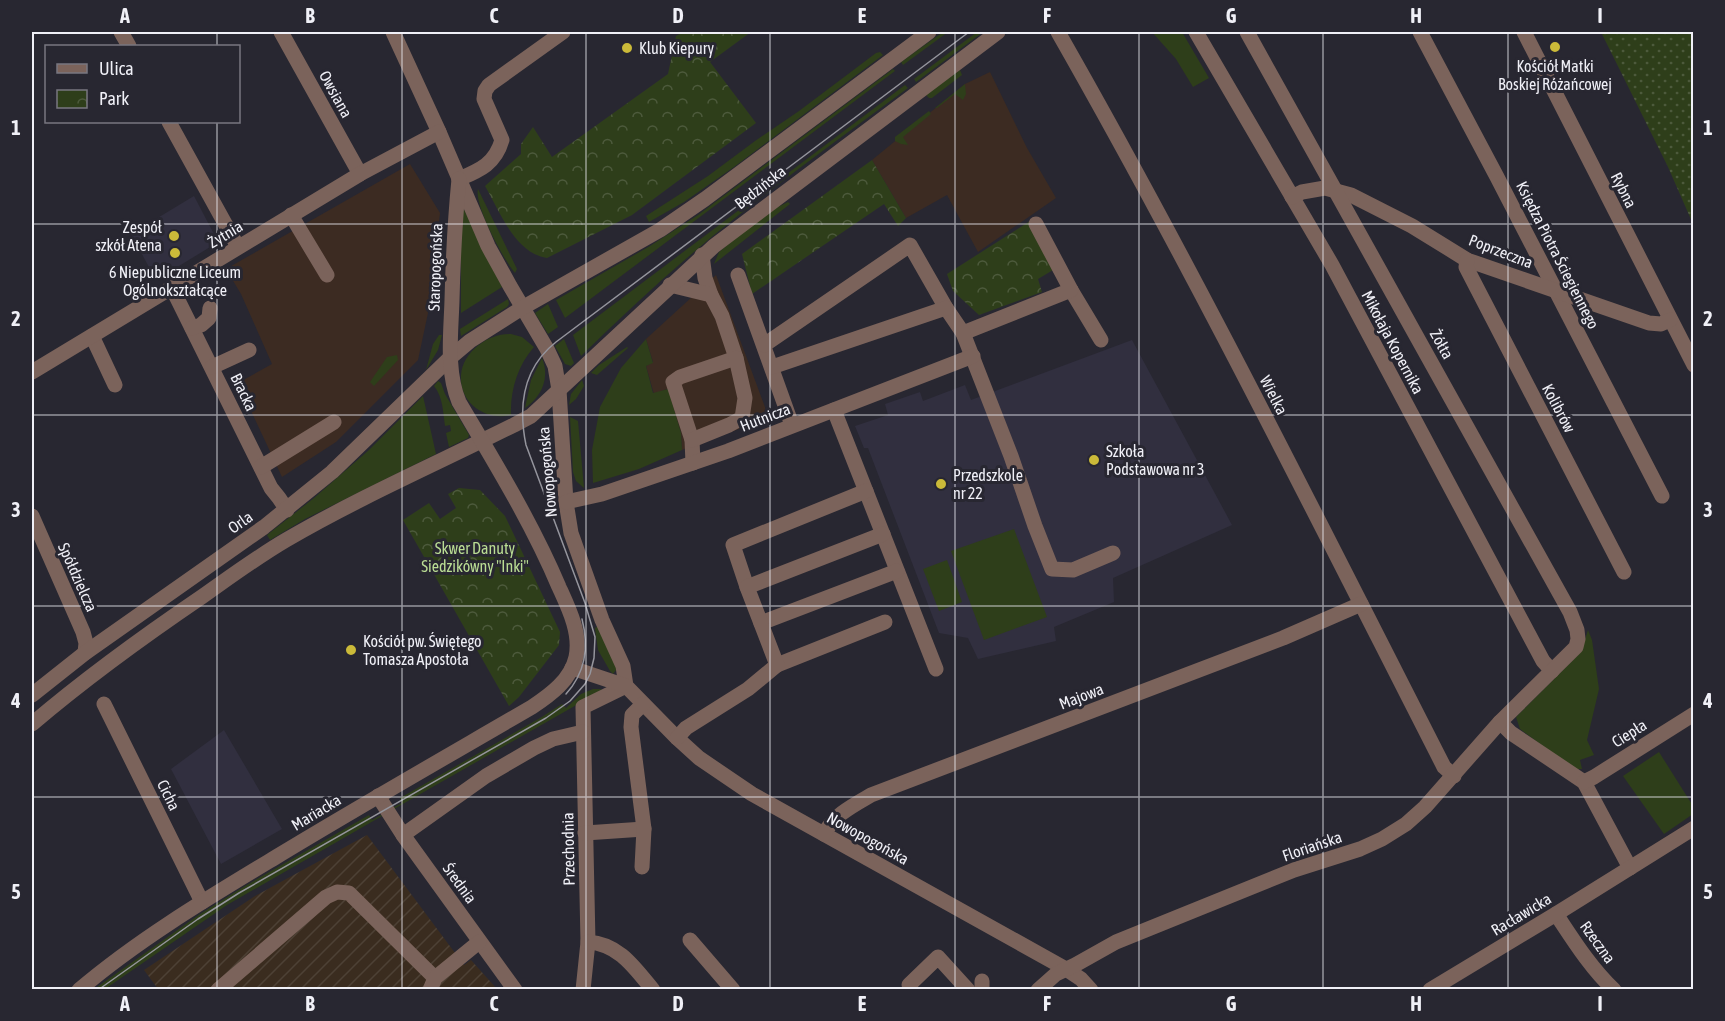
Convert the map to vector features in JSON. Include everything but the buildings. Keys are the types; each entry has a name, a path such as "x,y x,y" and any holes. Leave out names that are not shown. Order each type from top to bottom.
{"street":[{"name":"Owsiana","path":"281,32 360,174"},
{"name":"Staropogońska","path":"393,32 488,246 522,308"},
{"path":"459,179 487,165 499,153 502,140 484,99 489,85 563,32"},
{"name":"Będzińska","path":"451,357 470,341 522,308 660,230 705,199 910,37 929,32"},
{"name":"Będzińska","path":"482,441 531,416 702,255 998,32"},
{"name":"Wielka","path":"1058,32 1113,129 1240,367 1444,767 1454,776"},
{"name":"Mikołaja Kopernika","path":"1196,32 1348,294 1543,661 1552,671"},
{"name":"Żółta","path":"1247,32 1570,612 1577,630 1576,647 1552,671"},
{"name":"Księdza Piotra Ściegiennego","path":"1420,32 1662,496"},
{"name":"Rybna","path":"1524,32 1694,365"},
{"path":"170,123 238,248"},
{"name":"Żytnia","path":"34,365 92,336 360,174 439,132"},
{"name":"Staropogońska","path":"459,179 454,226 451,357 455,392 482,441"},
{"name":"Poprzeczna","path":"1292,197 1302,192 1325,188 1351,195 1412,226 1467,260 1649,323 1661,324 1670,320"},
{"path":"291,215 327,275"},
{"path":"1036,224 1101,340"},
{"path":"764,345 910,245 963,333 1052,569 1072,570 1113,553"},
{"path":"692,440 742,418 745,398 736,358 722,316 705,278 702,255"},
{"name":"Kolibrów","path":"1467,260 1466,267 1624,572"},
{"path":"738,274 792,425"},
{"path":"670,285 711,295"},
{"name":"Bracka","path":"172,288 271,488 286,510"},
{"path":"963,333 1071,290"},
{"path":"192,328 201,325 209,318 210,308"},
{"name":"Nowopogońska","path":"522,308 548,349 555,366 559,390 566,502 571,533 602,620 623,666 626,686 676,738 699,758 752,794 1066,969 1081,979 1091,990"},
{"path":"772,367 946,308"},
{"path":"92,336 115,385"},
{"path":"212,367 249,350"},
{"name":"Hutnicza","path":"566,502 602,494 693,463 973,356"},
{"name":"Orla","path":"32,695 85,653 286,510 341,464 451,357"},
{"path":"693,463 692,440 673,382 680,377 736,358"},
{"path":"834,410 936,669"},
{"path":"261,467 334,422"},
{"path":"32,724 115,658 286,540 482,441"},
{"name":"Nowopogońska","path":"482,441 530,524 566,602 578,643 572,668"},
{"path":"777,665 733,545 866,491"},
{"name":"Spółdzielcza","path":"32,516 83,632 86,643 85,653"},
{"path":"747,587 883,534"},
{"path":"761,623 897,571"},
{"name":"Majowa","path":"824,834 834,819 871,795 1283,638 1361,604"},
{"path":"676,738 686,728 748,689 777,665 885,622"},
{"path":"572,668 626,686"},
{"name":"Mariacka","path":"79,990 102,970 202,902 532,707 550,695 572,668"},
{"name":"Floriańska","path":"1038,990 1056,974 1116,942 1294,870 1360,849 1406,825 1454,776 1500,722 1552,671"},
{"name":"Przechodnia","path":"583,990 588,942 583,707 626,686"},
{"path":"641,702 632,715 631,727 644,829 642,867"},
{"name":"Cicha","path":"104,704 202,902"},
{"name":"Ciepła","path":"1584,782 1694,714"},
{"path":"1500,722 1511,733 1584,782 1630,867"},
{"path":"403,835 486,776 534,748 553,739 583,732"},
{"name":"Średnia","path":"378,796 403,835 515,990"},
{"name":"Racławicka","path":"1430,990 1694,828"},
{"path":"585,833 644,829"},
{"path":"218,990 326,897 337,892 349,893 432,984 479,942"},
{"name":"Rzeczna","path":"1556,914 1582,954 1614,990"},
{"path":"690,940 733,990"},
{"path":"588,942 598,943 616,951 653,990"},
{"path":"909,986 938,957 978,987"}],"shaded area":[{"path":"990,72 1027,148 1056,198 978,252 947,195 906,218 872,160 965,84"},
{"path":"410,164 440,213 428,313 418,360 336,442 282,477 238,383 272,364 241,294 226,269"},
{"name":"Zespół szkół Atena","path":"194,196 216,238 215,244 156,280 131,234"},
{"path":"716,275 769,418 682,450 681,433 667,389 654,394 646,366 653,362 646,339"},
{"name":"Szkoła Podstawowa nr 3","path":"1132,340 1232,525 1113,578 1114,602 1054,627 1056,641 978,659 968,638 939,633 868,448 864,448 855,426 888,415 885,404 920,392 923,401 965,385 971,400"},
{"path":"224,730 282,829 221,864 171,769"},
{"path":"367,835 464,965 471,960 497,989 158,989 144,970 255,896"}],"green space":[{"path":"683,32 751,32 710,62 756,123 632,215 547,258 536,255 517,240 485,186 521,154 521,144 533,127 552,157 668,74 676,36"},
{"path":"943,32 948,32 903,65 901,62"},
{"path":"977,32 983,32 916,82 914,79"},
{"path":"1152,32 1182,32 1209,78 1193,87 1176,59"},
{"path":"1601,32 1693,32 1693,224 1668,167"},
{"path":"880,52 883,55 734,167 684,202 649,222 646,216 708,176"},
{"path":"893,69 895,71 565,318 556,300 650,246 698,215"},
{"path":"960,70 962,75 932,98 926,95"},
{"path":"965,84 966,94 963,100 955,94 935,108"},
{"path":"905,85 908,88 715,234 656,285 581,356 573,335"},
{"path":"929,111 931,114 903,137 908,145 895,141 895,137"},
{"path":"872,160 906,218 898,226 884,204 752,294 742,254"},
{"path":"478,189 517,269 515,273 485,219 480,207"},
{"path":"788,202 790,204 714,264 719,252 754,223"},
{"path":"461,203 502,287 461,313"},
{"path":"1030,221 1053,270 1038,279 1042,292 979,315 953,291 947,274"},
{"path":"508,299 507,307 461,336 460,329"},
{"path":"548,304 558,327 548,334 535,313"},
{"path":"503,334 522,337 534,347 516,378 511,415 492,415 476,408 464,394 461,375 463,366 478,345"},
{"path":"439,335 442,335 438,350 426,370 433,344"},
{"path":"564,339 574,363 571,366 565,364 555,346"},
{"path":"646,339 653,363 646,366 653,393 668,389 681,433 682,450 639,469 593,483 592,450 600,407 621,368"},
{"path":"627,347 597,375 591,373 599,365"},
{"path":"397,355 398,360 374,386 370,382 387,357"},
{"path":"542,358 545,373 543,386 536,398 525,408 531,380"},
{"path":"582,380 584,386 569,405 571,394"},
{"path":"438,381 469,435 468,438 449,447 446,433 451,431 450,425 445,426 441,400 434,386"},
{"path":"423,396 436,454 305,519 270,540 267,535 369,450"},
{"path":"570,417 578,421 584,488 576,481 573,472"},
{"name":"Skwer Danuty Siedzikówny \"Inki\"","path":"459,488 480,490 505,516 560,632 559,645 519,697 509,706 403,520 429,503 440,519 456,508 448,494"},
{"path":"1014,529 1047,617 984,640 951,551"},
{"path":"947,560 962,602 939,611 923,569"},
{"path":"598,626 616,665 613,674 598,650 595,628"},
{"path":"1588,630 1592,640 1599,689 1587,740 1594,755 1580,760 1582,769 1574,769 1520,729 1516,717 1581,652"},
{"path":"593,689 601,689 601,691 394,809 402,803 400,798 562,704 566,708 581,694"},
{"path":"1659,752 1693,806 1693,814 1664,834 1623,776"},
{"path":"369,815 372,820 382,816 227,905 105,989 93,990 200,914"}],"tram line":[{"path":"98,990 198,919 239,893 546,718 570,701 585,684 590,674 594,658 595,637 585,603 526,445 523,402 536,364 556,342 969,32"},
{"path":"566,694 582,668 585,649 582,619"}],"place":[{"name":"Kościół Matki Boskiej Różańcowej","path":"1555,47"},
{"name":"Klub Kiepury","path":"627,48"},
{"name":"Zespół szkół Atena","path":"174,236"},
{"name":"6 Niepubliczne Liceum Ogólnokształcące","path":"175,253"},
{"name":"Szkoła Podstawowa nr 3","path":"1094,460"},
{"name":"Przedszkole nr 22","path":"941,484"},
{"name":"Kościół pw. Świętego Tomasza Apostoła","path":"351,650"}]}
